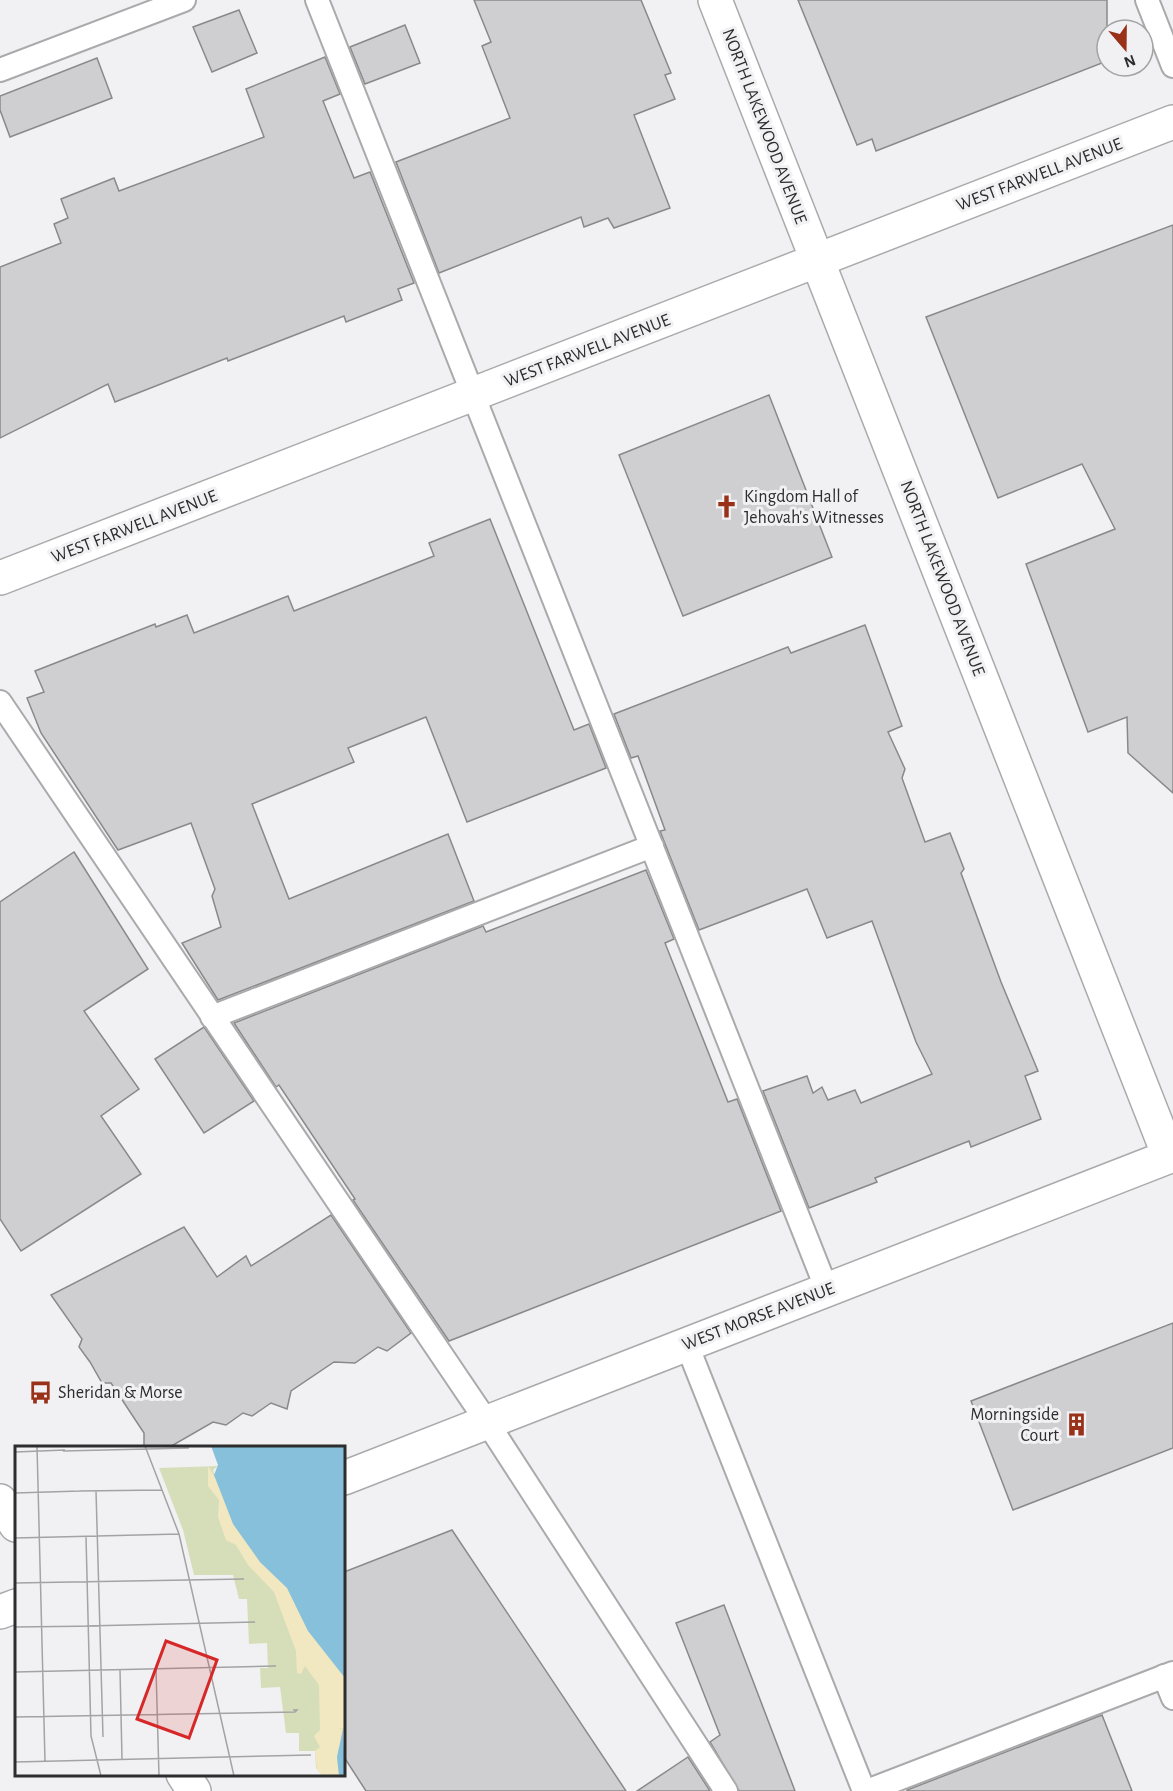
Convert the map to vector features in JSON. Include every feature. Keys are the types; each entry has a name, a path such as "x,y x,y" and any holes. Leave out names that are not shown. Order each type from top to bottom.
{"street":[{"name":"NORTH LAKEWOOD AVENUE","path":"716,0 1171,1156"},
{"name":"WEST FARWELL AVENUE","path":"0,578 1173,122"},
{"name":"WEST MORSE AVENUE","path":"345,1478 1171,1156"},
{"path":"0,1501 15,1524"},
{"path":"0,1612 15,1606"},
{"path":"184,1776 194,1791"}],"lane":[{"path":"0,70 184,0"},
{"path":"317,0 827,1290"},
{"path":"1147,0 1173,66"},
{"path":"0,702 487,1422 726,1791"},
{"path":"212,1017 652,846"},
{"path":"687,1345 865,1791 1169,1674 1173,1698"}],"building":[{"path":"474,0 641,0 671,73 665,75 675,99 634,115 670,208 614,228 608,218 584,227 581,217 439,273 396,162 510,118 482,46 491,42"},
{"path":"798,0 1107,0 1107,18 1095,18 1095,66 876,151 872,139 857,145"},
{"path":"239,10 257,53 212,72 193,27"},
{"path":"405,25 420,63 365,84 350,47"},
{"path":"325,57 340,94 323,101 354,178 370,172 414,283 398,289 402,300 346,322 344,316 228,361 227,358 115,402 108,384 0,438 0,267 61,243 54,224 68,218 61,199 114,178 119,191 264,137 246,89"},
{"path":"97,58 112,98 10,137 0,110 0,96"},
{"path":"1173,225 1173,793 1128,753 1127,717 1088,732 1026,564 1115,529 1082,464 998,498 926,317"},
{"name":"Kingdom Hall of Jehovah's Witnesses","path":"769,395 832,557 683,616 619,455"},
{"path":"490,519 574,730 589,724 606,768 467,822 426,717 348,748 354,762 252,804 289,899 448,834 474,901 218,1000 182,943 221,927 212,896 215,889 191,823 118,850 41,733 27,698 44,692 35,671 155,624 156,627 187,615 194,633 288,596 294,611 434,556 429,543"},
{"path":"865,625 902,726 888,732 905,769 902,778 925,842 950,833 964,869 961,873 1001,982 1038,1071 1025,1076 1041,1119 971,1147 969,1141 875,1178 877,1182 809,1208 763,1091 807,1076 813,1093 822,1087 828,1100 855,1090 861,1103 932,1074 916,1042 872,921 827,938 807,889 699,930 660,831 665,830 638,756 631,758 614,714 788,647 791,653"},
{"path":"74,852 148,969 84,1011 139,1089 101,1116 141,1174 21,1251 0,1219 0,902"},
{"path":"646,870 674,939 665,943 728,1102 737,1099 781,1211 449,1341 353,1200 355,1199 279,1085 276,1087 234,1023 483,926 486,932"},
{"path":"204,1027 254,1101 204,1133 155,1059"},
{"path":"331,1215 411,1333 387,1351 378,1347 355,1363 334,1362 291,1391 287,1409 271,1403 252,1416 243,1413 226,1425 213,1422 171,1446 144,1446 144,1433 111,1383 102,1383 79,1347 82,1339 51,1295 184,1227 217,1277 246,1256 251,1266"},
{"name":"Morningside Court","path":"1173,1323 1173,1448 1013,1510 971,1401"},
{"path":"452,1530 626,1791 366,1791 345,1759 345,1572"},
{"path":"724,1605 795,1791 739,1791 710,1742 720,1735 676,1623"},
{"path":"1102,1715 1132,1791 907,1791 907,1790"},
{"path":"688,1757 710,1791 637,1791"}],"place":[{"name":"Kingdom Hall of Jehovah's Witnesses","path":"726,506"},
{"name":"Sheridan & Morse","path":"40,1392"},
{"name":"Morningside Court","path":"1077,1424"}]}
